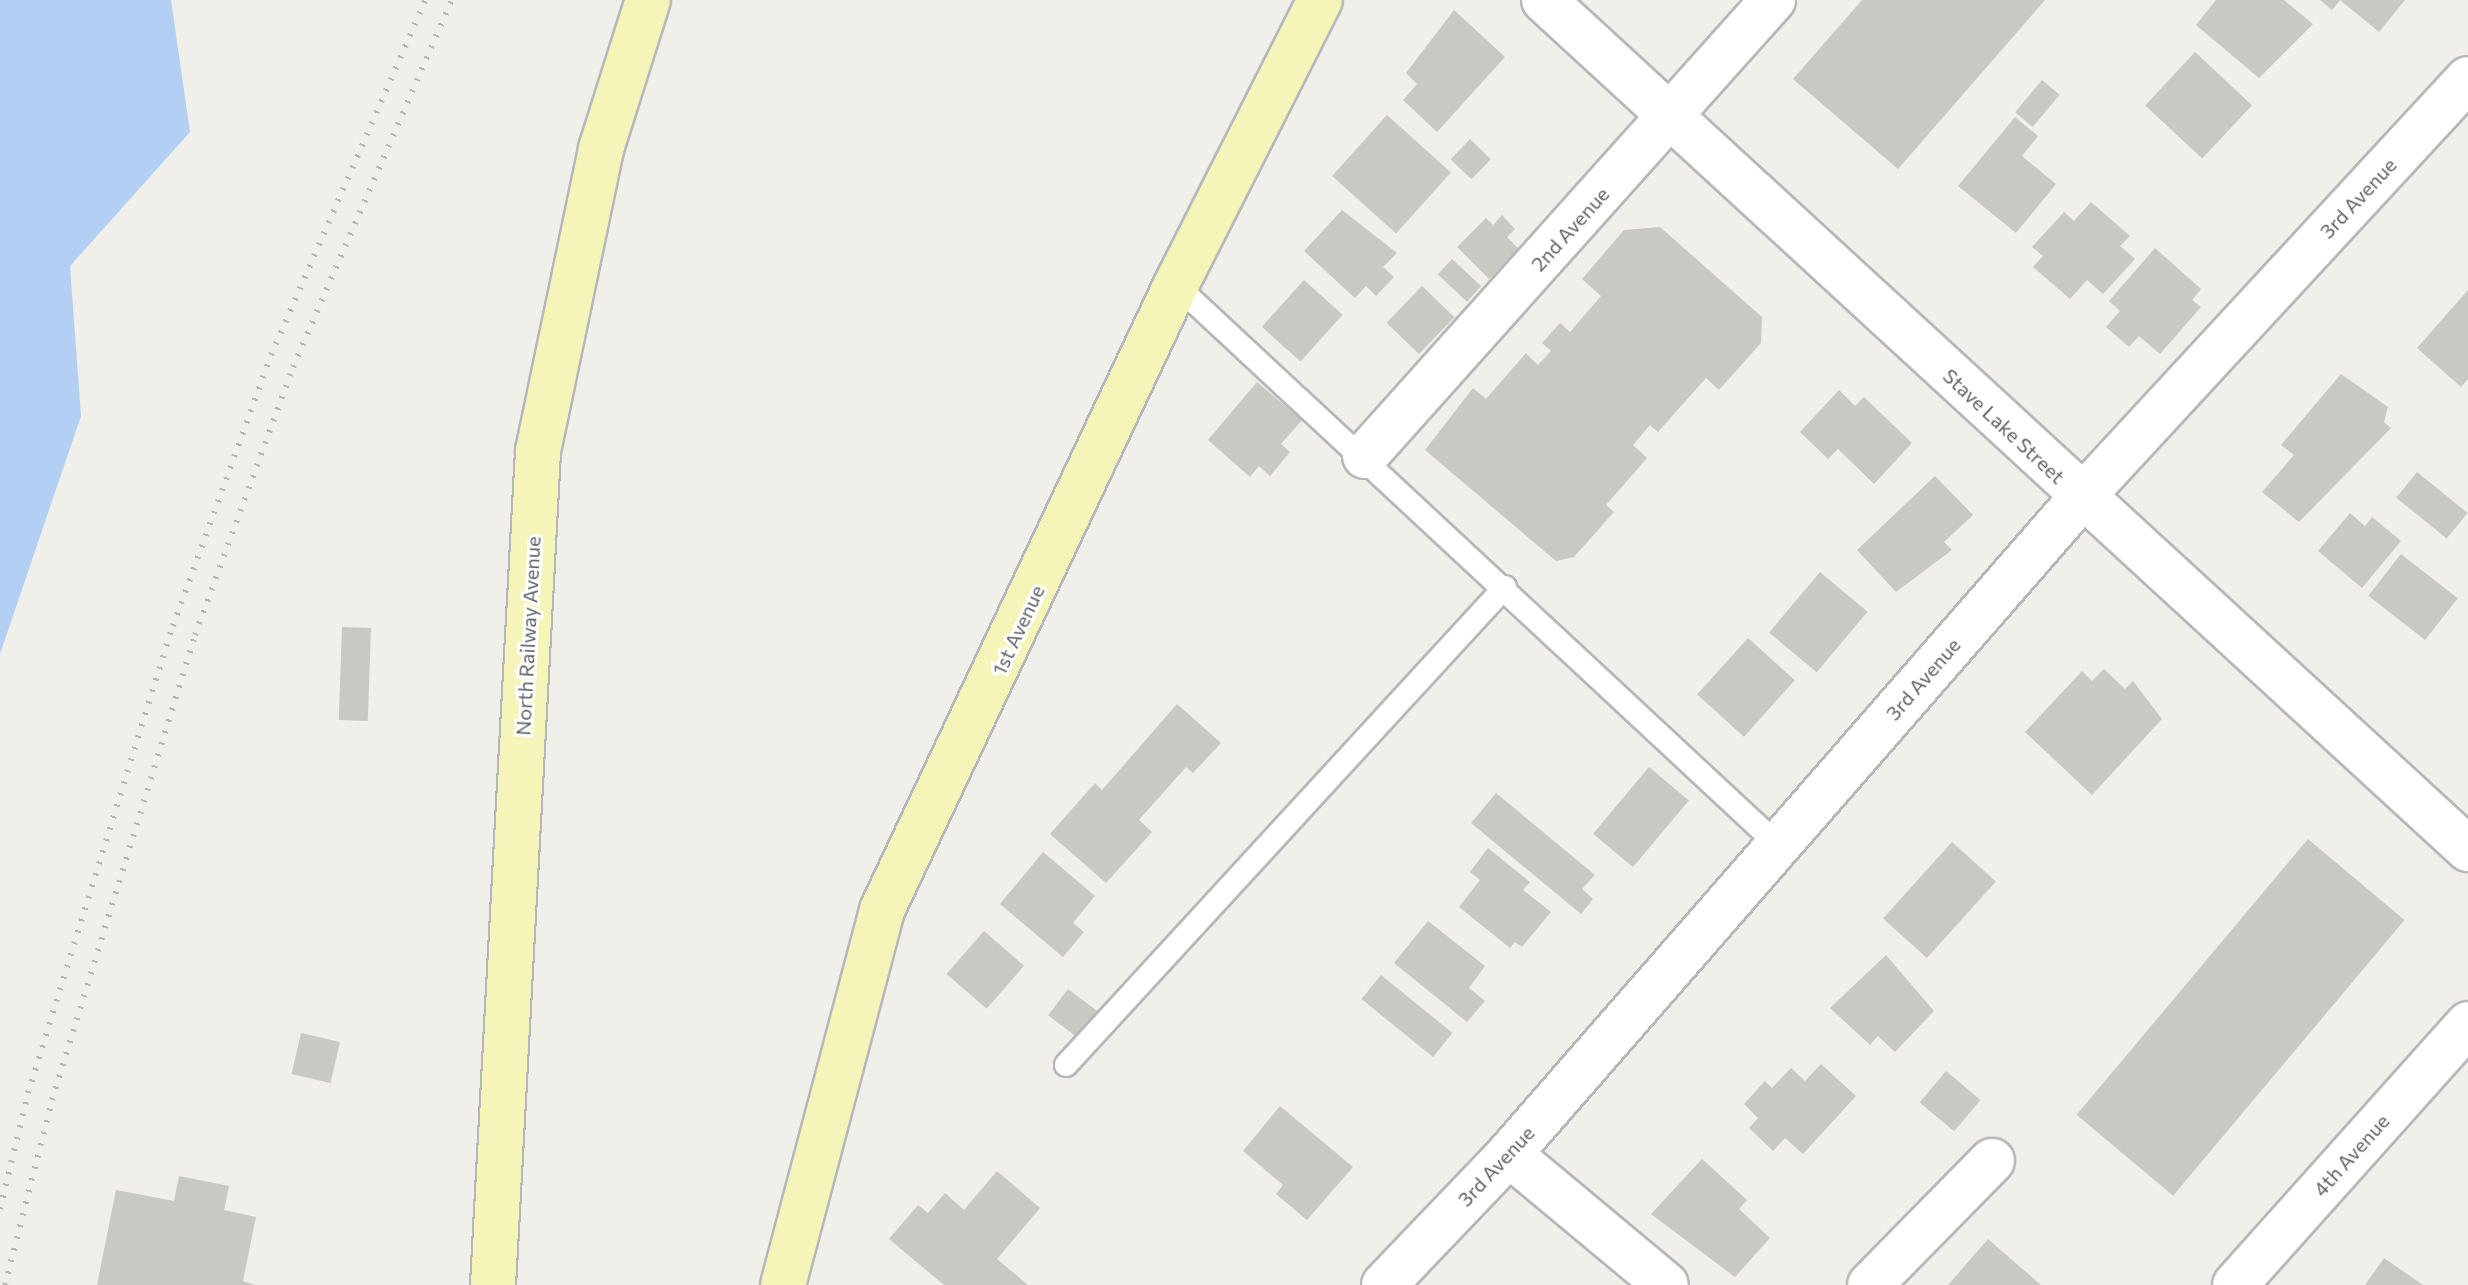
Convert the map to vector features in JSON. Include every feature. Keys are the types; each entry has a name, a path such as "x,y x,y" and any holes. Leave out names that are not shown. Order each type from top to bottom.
{"main road":[{"name":"North Railway Avenue","path":"493,1285 538,451 601,149 648,0"},
{"name":"1st Avenue","path":"783,1285 882,910 1176,285 1320,0"}],"street":[{"name":"Stave Lake Street","path":"1544,0 1673,116 2081,498 2468,849"},
{"name":"2nd Avenue","path":"1365,456 1673,116 1773,0"},
{"name":"3rd Avenue","path":"1384,1285 1509,1154 2081,498 2468,79"},
{"name":"4th Avenue","path":"2235,1285 2468,1024"},
{"path":"1509,1154 1666,1285"},
{"path":"1870,1285 1992,1161"}],"lane":[{"path":"1176,285 1365,456 1778,845"},
{"path":"1066,1065 1505,587"}],"water":[{"path":"0,0 171,0 190,132 70,266 81,416 0,654"}],"building":[{"path":"1862,0 2045,0 1898,169 1793,79"},
{"path":"2216,0 2284,0 2313,24 2259,78 2196,25"},
{"path":"2320,0 2340,0 2332,10"},
{"path":"2340,0 2405,0 2379,32"},
{"path":"1454,10 1505,57 1437,132 1403,100 1417,84 1406,73"},
{"path":"2195,52 2252,105 2202,159 2145,105"},
{"path":"2042,80 2060,95 2033,127 2015,112"},
{"path":"1387,115 1451,173 1396,233 1332,176"},
{"path":"2015,117 2038,136 2022,156 2056,184 2016,233 1958,186"},
{"path":"1470,139 1491,159 1471,179 1451,159"},
{"path":"2091,202 2130,236 2120,246 2135,259 2103,294 2087,280 2070,299 2033,267 2043,256 2032,247 2064,212 2074,221"},
{"path":"1342,210 1397,253 1383,267 1394,277 1376,296 1366,286 1355,298 1304,251"},
{"path":"1502,215 1515,229 1507,237 1519,249 1489,279 1457,247 1486,218 1493,225"},
{"path":"1660,227 1762,317 1761,343 1719,390 1706,378 1658,432 1650,425 1633,445 1647,458 1606,505 1614,512 1574,557 1556,561 1425,450 1473,388 1486,399 1526,353 1538,365 1551,351 1542,343 1560,323 1570,332 1601,296 1582,279 1624,230"},
{"path":"2155,248 2201,289 2192,300 2201,307 2160,354 2139,336 2129,347 2106,327 2120,311 2109,301"},
{"path":"1452,259 1481,286 1467,302 1438,274"},
{"path":"1304,280 1343,315 1300,362 1262,327"},
{"path":"1422,286 1454,317 1419,354 1387,323"},
{"path":"2468,290 2468,379 2461,387 2417,348"},
{"path":"2341,374 2388,407 2384,422 2391,428 2299,522 2262,492 2294,455 2281,445"},
{"path":"1257,382 1302,420 1281,444 1290,452 1270,476 1259,466 1250,477 1208,440"},
{"path":"1839,390 1855,406 1864,397 1912,443 1874,484 1838,449 1828,459 1800,432"},
{"path":"2417,472 2468,513 2447,539 2396,498"},
{"path":"1935,476 1973,515 1944,542 1952,550 1896,592 1857,550"},
{"path":"2350,513 2365,526 2372,517 2401,541 2362,588 2318,551"},
{"path":"2401,554 2458,598 2425,640 2368,596"},
{"path":"1820,572 1867,612 1817,672 1769,633"},
{"path":"342,627 371,628 368,721 339,720"},
{"path":"1748,638 1795,680 1744,737 1697,694"},
{"path":"2104,669 2125,689 2133,681 2162,719 2092,795 2025,732 2082,671 2092,681"},
{"path":"1177,704 1221,743 1193,773 1186,767 1139,820 1152,832 1106,883 1050,834 1095,783 1102,790"},
{"path":"1649,767 1689,800 1633,867 1593,834"},
{"path":"1496,793 1595,875 1582,889 1593,899 1581,914 1471,823"},
{"path":"2308,839 2405,920 2173,1196 2077,1115"},
{"path":"1952,842 1996,881 1927,958 1883,919"},
{"path":"1488,848 1530,882 1523,890 1551,912 1522,947 1515,942 1510,948 1459,907 1480,880 1470,872"},
{"path":"1043,852 1095,896 1073,923 1084,932 1063,957 1000,904"},
{"path":"1428,921 1485,966 1469,988 1485,1001 1467,1022 1394,963"},
{"path":"984,931 1024,966 987,1009 947,974"},
{"path":"1886,955 1934,1011 1895,1052 1878,1036 1870,1045 1830,1008"},
{"path":"1381,975 1452,1033 1433,1057 1361,999"},
{"path":"1068,989 1101,1014 1081,1040 1048,1015"},
{"path":"301,1033 340,1042 331,1083 292,1074"},
{"path":"1821,1064 1856,1096 1803,1154 1785,1138 1773,1151 1749,1128 1758,1118 1744,1104 1765,1081 1772,1088 1791,1068 1805,1081"},
{"path":"1946,1071 1980,1100 1954,1131 1920,1102"},
{"path":"1280,1106 1353,1167 1307,1220 1276,1194 1283,1185 1243,1151"},
{"path":"1702,1159 1747,1200 1739,1209 1770,1238 1735,1277 1651,1214"},
{"path":"997,1171 1040,1208 997,1259 1028,1285 944,1285 889,1239 918,1205 928,1213 945,1193 964,1210"},
{"path":"179,1176 229,1186 224,1210 256,1217 243,1281 255,1285 97,1285 116,1190 174,1201"},
{"path":"1988,1239 2041,1285 1948,1285"},
{"path":"2384,1258 2423,1285 2365,1285"}],"railway":[{"path":"0,1209 28,1093 173,626 271,355 425,0"},
{"path":"5,1285 52,1100 195,635 293,367 452,0"}]}
